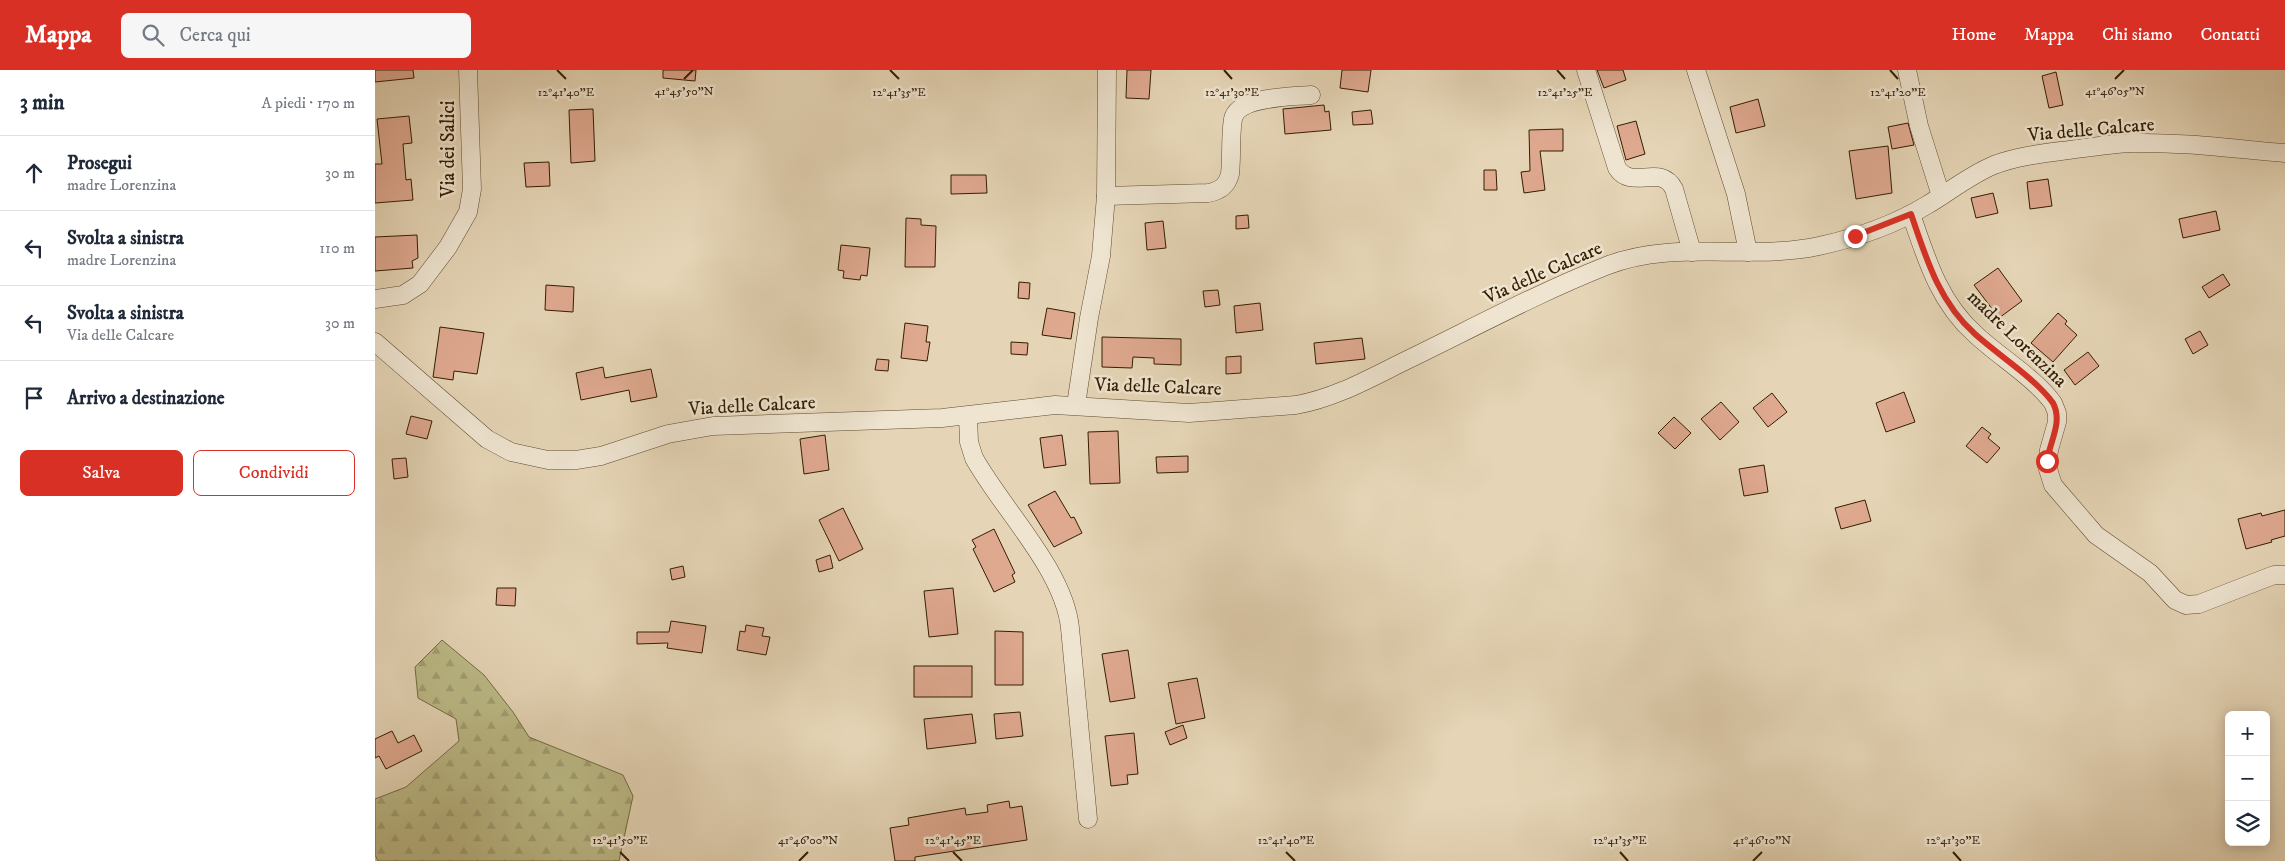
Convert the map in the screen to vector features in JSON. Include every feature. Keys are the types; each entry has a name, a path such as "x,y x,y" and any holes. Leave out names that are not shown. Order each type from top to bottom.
{"street":[{"name":"Via dei Salici","path":"375,299 403,295 421,284 448,247 468,212 472,189 468,70"},
{"path":"1076,405 1089,318 1100,266 1106,196 1107,70"},
{"path":"1586,70 1617,168 1628,177 1636,179 1657,176 1668,180 1674,189 1692,252"},
{"path":"1696,70 1736,194 1748,252"},
{"path":"1907,70 1919,126 1941,196"},
{"path":"1106,196 1208,193 1221,189 1229,178 1233,120 1239,108 1251,102 1311,95"},
{"name":"Via delle Calcare","path":"375,342 487,439 520,455 548,460 576,460 601,456 668,434 713,426 861,422 968,416 1035,406 1076,405 1199,413 1312,402 1355,385 1548,291 1607,266 1652,256 1692,252 1783,252 1821,246 1871,230 1911,214 1997,164 2027,156 2075,149 2150,143 2285,153"},
{"name":"madre Lorenzina","path":"1911,214 1931,272 1957,315 1976,335 2053,403 2057,418 2048,456 2049,476 2056,490 2090,530 2150,573 2175,600 2186,605 2203,603 2274,576 2285,575"},
{"path":"968,416 969,442 974,458 1053,576 1065,602 1070,620 1088,819"}],"green space":[{"path":"442,640 484,675 513,712 529,737 623,775 633,796 619,861 378,861 375,855 375,799 406,787 459,741 456,719 418,698 415,667"}],"building":[{"path":"375,70 413,70 414,78 375,82"},
{"path":"663,70 696,70 695,81 663,78"},
{"path":"1127,70 1151,70 1149,99 1126,98"},
{"path":"1342,70 1371,70 1368,92 1340,88"},
{"path":"1597,70 1623,70 1626,80 1604,88"},
{"path":"2056,72 2063,105 2049,108 2042,76"},
{"path":"1758,99 1765,126 1736,133 1730,107"},
{"path":"1324,105 1325,112 1329,111 1331,130 1285,134 1283,109"},
{"path":"593,109 595,161 571,163 569,110"},
{"path":"1371,110 1373,124 1353,125 1352,112"},
{"path":"409,116 412,143 403,144 406,180 411,179 413,200 375,203 375,164 382,164 377,119"},
{"path":"1636,121 1645,154 1626,160 1617,126"},
{"path":"1908,123 1914,145 1892,149 1888,127"},
{"path":"1563,129 1563,151 1540,151 1545,190 1524,193 1521,172 1530,171 1529,130"},
{"path":"1888,146 1892,193 1856,199 1849,151"},
{"path":"549,162 550,186 526,187 524,163"},
{"path":"1484,170 1496,170 1497,190 1484,190"},
{"path":"951,175 986,175 987,193 951,194"},
{"path":"2048,179 2052,206 2030,209 2027,182"},
{"path":"1993,193 1998,213 1976,218 1971,198"},
{"path":"2216,211 2220,230 2183,238 2179,219"},
{"path":"1248,215 1249,228 1236,229 1236,216"},
{"path":"906,218 921,219 921,225 936,226 935,267 905,267"},
{"path":"1163,221 1166,248 1147,250 1145,223"},
{"path":"417,235 418,258 412,261 413,268 375,271 375,237"},
{"path":"841,245 870,248 867,276 861,275 860,280 843,278 844,271 838,270"},
{"path":"1998,268 2022,301 1999,318 1974,285"},
{"path":"2223,274 2230,285 2209,298 2202,287"},
{"path":"1019,282 1030,283 1029,299 1018,298"},
{"path":"546,285 574,287 573,312 545,310"},
{"path":"1218,290 1220,305 1205,307 1203,291"},
{"path":"1260,303 1263,330 1236,333 1234,306"},
{"path":"1047,308 1075,313 1071,339 1042,335"},
{"path":"2058,313 2067,321 2065,324 2077,335 2053,362 2031,343"},
{"path":"905,323 928,326 926,342 930,342 927,361 901,358"},
{"path":"440,327 484,333 477,374 454,371 453,380 433,377"},
{"path":"2200,331 2208,345 2193,354 2185,339"},
{"path":"1102,337 1181,339 1181,365 1154,364 1154,358 1133,357 1132,368 1102,367"},
{"path":"1362,338 1365,359 1316,364 1314,343"},
{"path":"1011,342 1028,343 1027,355 1011,354"},
{"path":"2088,352 2099,366 2075,385 2064,370"},
{"path":"1241,356 1241,373 1226,374 1226,357"},
{"path":"877,359 889,360 888,371 875,370"},
{"path":"603,367 605,378 651,369 657,397 631,402 629,390 581,400 576,373"},
{"path":"1904,392 1915,422 1886,432 1876,403"},
{"path":"1772,393 1787,412 1768,427 1753,408"},
{"path":"1721,402 1739,422 1720,440 1701,419"},
{"path":"411,416 432,421 427,439 406,434"},
{"path":"1674,417 1691,433 1675,449 1658,433"},
{"path":"1982,427 1991,434 1988,438 2000,448 1987,463 1966,446"},
{"path":"1118,431 1120,483 1090,484 1088,432"},
{"path":"825,435 829,470 804,474 800,439"},
{"path":"1062,435 1066,465 1044,468 1040,438"},
{"path":"1188,456 1188,472 1157,473 1156,457"},
{"path":"406,458 408,477 394,479 392,459"},
{"path":"1764,465 1768,492 1744,496 1739,469"},
{"path":"1055,491 1071,518 1074,517 1082,533 1054,547 1028,505"},
{"path":"1865,500 1871,521 1841,529 1835,508"},
{"path":"843,508 863,549 839,561 819,520"},
{"path":"2285,510 2285,536 2271,540 2272,542 2246,549 2238,519 2261,513 2262,516"},
{"path":"994,529 1015,573 1012,575 1015,582 994,592 973,549 976,547 972,540"},
{"path":"830,555 833,568 819,572 816,560"},
{"path":"683,566 685,577 672,580 670,569"},
{"path":"497,588 516,588 515,606 496,605"},
{"path":"953,588 958,634 929,637 924,591"},
{"path":"671,621 706,626 702,653 667,648 668,643 637,644 637,632 669,632"},
{"path":"746,625 764,628 762,636 770,637 766,655 737,650 740,631 745,632"},
{"path":"995,631 1023,632 1023,685 995,685"},
{"path":"1128,650 1135,698 1110,702 1102,654"},
{"path":"914,666 972,666 972,697 914,697"},
{"path":"1197,678 1205,718 1176,724 1168,683"},
{"path":"1020,712 1023,736 996,739 994,714"},
{"path":"972,714 976,743 927,749 924,719"},
{"path":"1183,725 1187,738 1170,745 1165,732"},
{"path":"392,731 398,743 414,735 422,751 386,769 379,756 375,758 375,739"},
{"path":"1134,733 1138,774 1127,775 1128,784 1111,786 1105,736"},
{"path":"1009,801 1010,808 1022,806 1027,840 915,857 915,861 895,861 890,828 909,825 908,818 965,808 966,815 988,812 987,805"}],"route":[{"path":"1855,236 1911,214 1931,272 1957,315 1976,335 2047,395 2053,403 2056,409 2057,422 2047,461"}]}
